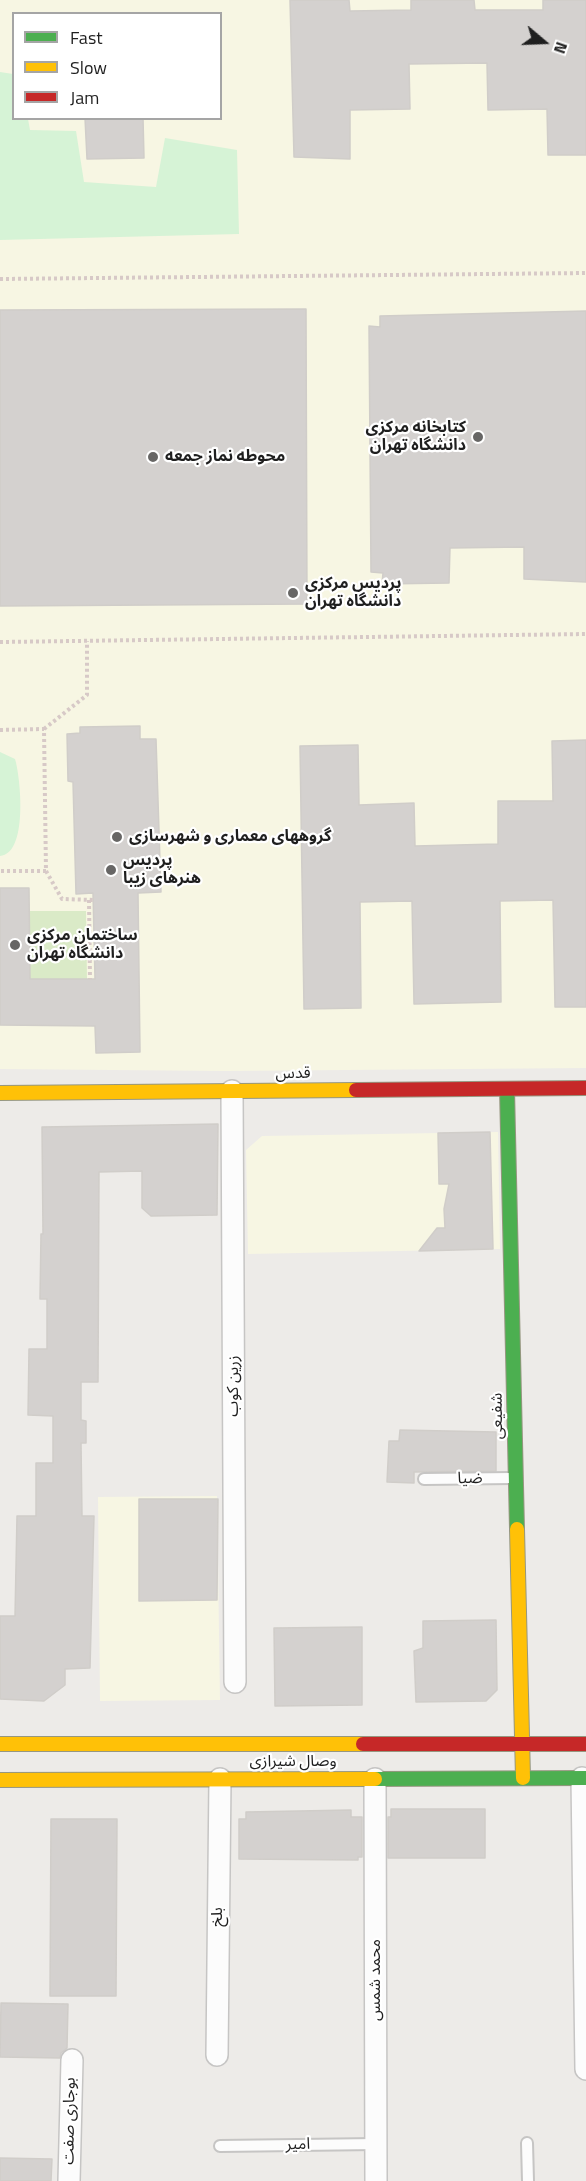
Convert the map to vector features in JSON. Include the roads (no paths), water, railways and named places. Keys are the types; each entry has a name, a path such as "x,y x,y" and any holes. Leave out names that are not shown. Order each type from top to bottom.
{"street":[{"name":"قدس","path":"0,1093 586,1088"},
{"name":"شفیعی","path":"507,1089 523,1778"},
{"name":"زرین کوب","path":"232,1091 235,1682"},
{"name":"وصال شیرازی","path":"0,1744 586,1744"},
{"name":"وصال شیرازی","path":"0,1780 584,1778"},
{"path":"584,1778 586,2069"},
{"name":"بلخ","path":"217,2055 220,1779"},
{"name":"محمد شمس","path":"375,1779 376,2181"},
{"name":"بوجاری صفت","path":"69,2181 72,2060"}],"lane":[{"name":"ضیا","path":"424,1479 516,1478"},
{"path":"527,2143 528,2181"},
{"name":"امیر","path":"220,2146 376,2144"}],"place":[{"name":"کتابخانه مرکزی دانشگاه تهران","path":"478,437"},
{"name":"محوطه نماز جمعه","path":"153,457"},
{"name":"پردیس مرکزی دانشگاه‌ تهران","path":"293,593"},
{"name":"گروههای معماری و شهرسازی","path":"117,837"},
{"name":"پردیس هنرهای زیبا","path":"111,870"},
{"name":"ساختمان مرکزی دانشگاه تهران","path":"15,945"}]}
